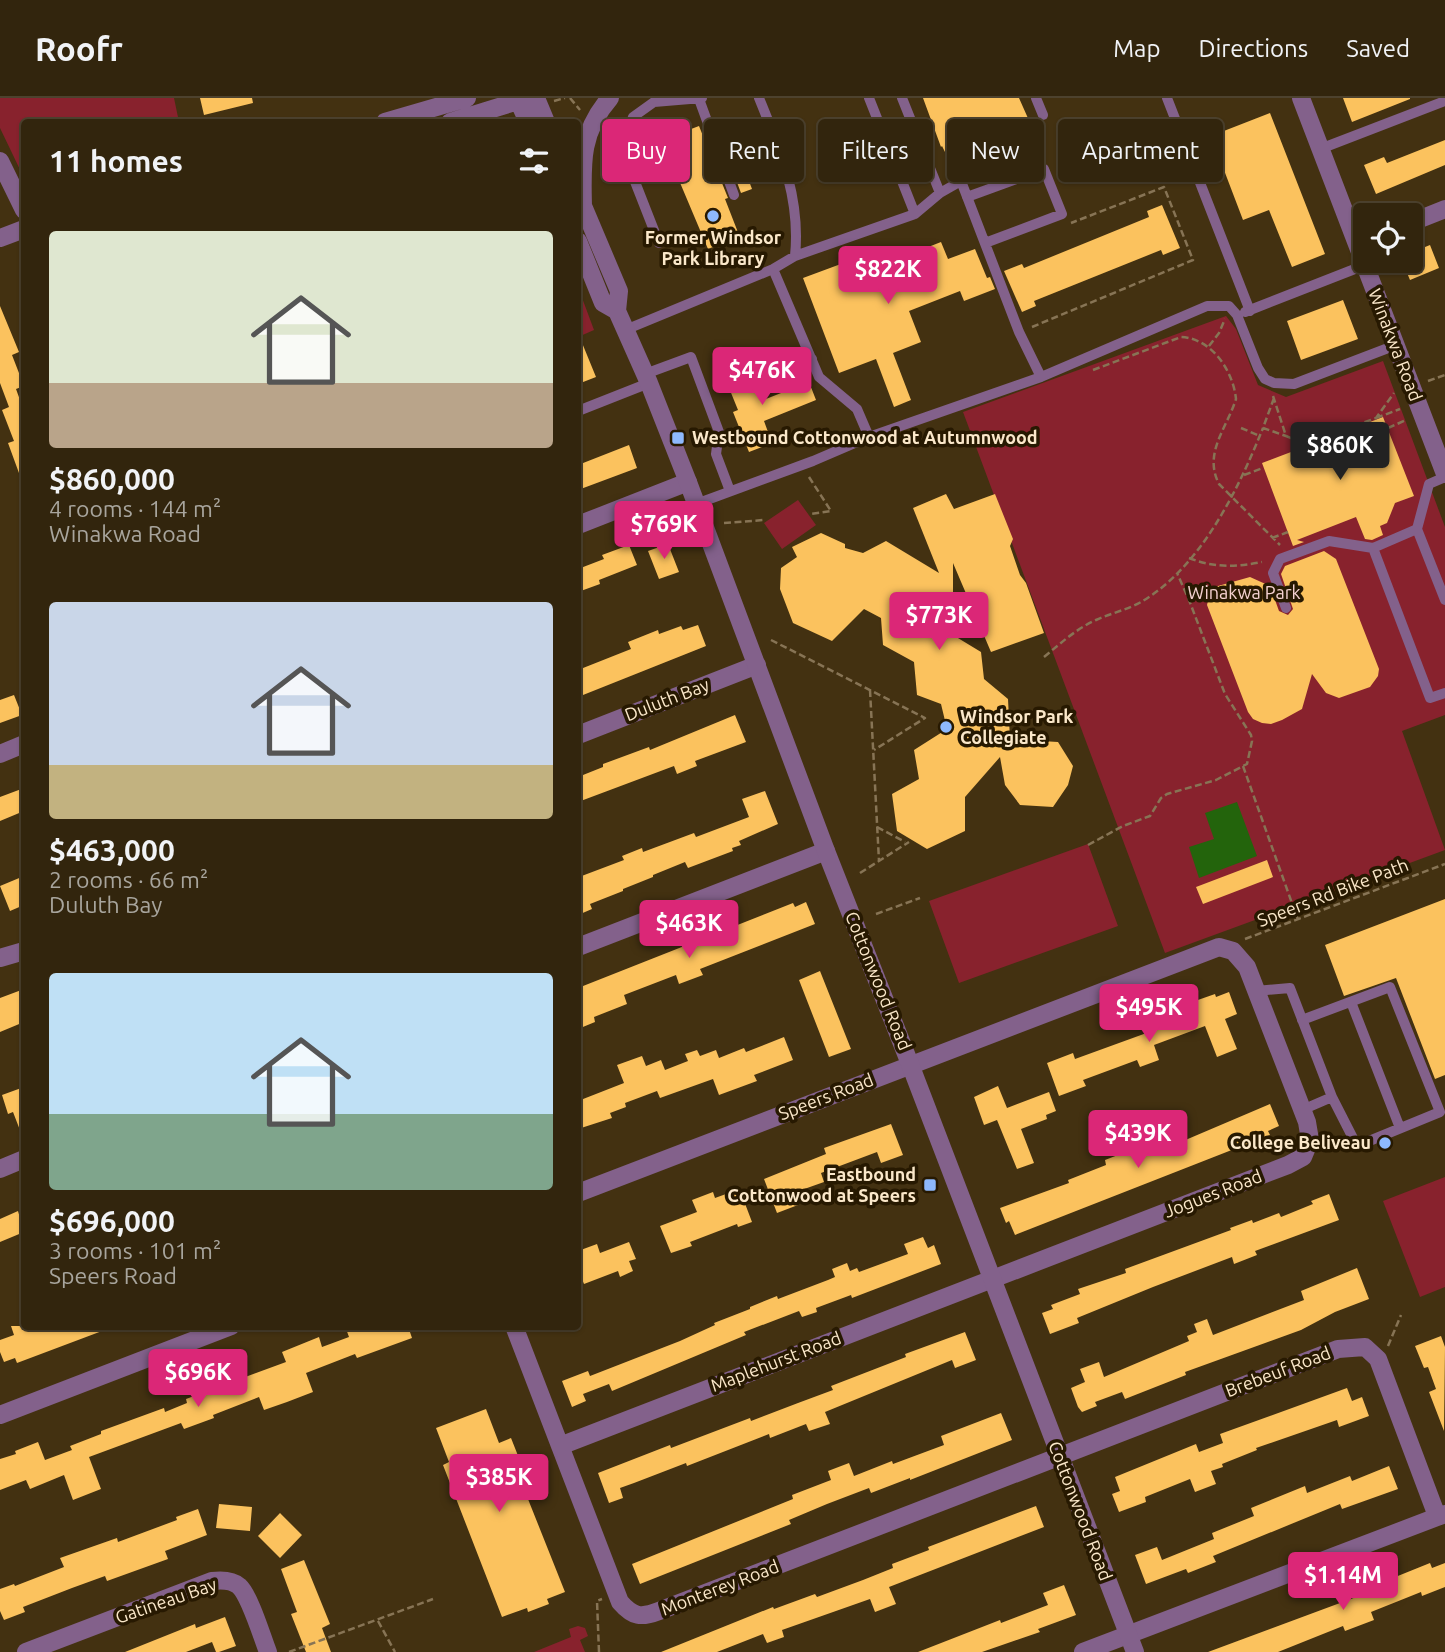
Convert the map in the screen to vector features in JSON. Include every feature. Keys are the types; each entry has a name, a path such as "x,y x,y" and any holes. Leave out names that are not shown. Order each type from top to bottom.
{"street":[{"path":"423,111 436,98"},
{"path":"395,119 467,98"},
{"path":"581,180 582,160 594,121 610,98"},
{"name":"Winakwa Road","path":"1301,98 1353,224"},
{"path":"460,119 525,99"},
{"path":"525,99 528,119"},
{"path":"525,99 543,119"},
{"path":"0,161 21,204"},
{"name":"Cottonwood Road","path":"581,202 619,291 617,312 688,482 826,851 1135,1652"},
{"path":"1423,218 1445,209"},
{"path":"0,238 21,230"},
{"name":"Cottonwood Road","path":"581,248 603,303 617,312"},
{"name":"Winakwa Road","path":"1368,273 1445,475"},
{"path":"581,524 688,482"},
{"name":"Duluth Bay","path":"581,734 757,665"},
{"path":"0,754 21,745"},
{"path":"581,946 826,851"},
{"name":"Speers Road","path":"581,1192 1204,951 1219,947 1233,951"},
{"name":"Jogues Road","path":"992,1279 1303,1157 1310,1140 1303,1110 1247,967 1233,951"},
{"path":"0,958 21,952"},
{"path":"0,1169 21,1160"},
{"name":"Maplehurst Road","path":"560,1446 992,1279"},
{"path":"0,1415 221,1330"},
{"name":"Monterey Road","path":"516,1330 620,1602 631,1614 644,1617 1060,1457"},
{"name":"Brebeuf Road","path":"1060,1457 1338,1349 1365,1347 1378,1359 1381,1366"},
{"path":"1083,1652 1441,1515 1381,1366"},
{"name":"Gatineau Bay","path":"26,1652 212,1581 222,1580 238,1586 250,1605 268,1652"}],"lane":[{"path":"659,243 630,169 625,138 633,117 654,102 701,98 734,194"},
{"path":"759,98 789,175 798,231 795,256"},
{"path":"869,98 915,214"},
{"path":"902,98 940,193"},
{"path":"1036,98 1043,116"},
{"path":"1167,98 1250,311"},
{"path":"1320,149 1445,100"},
{"path":"967,197 1044,169 1062,215 985,243"},
{"path":"625,330 773,269 795,256 915,214 961,180 1019,332 1041,377"},
{"path":"773,269 819,377 857,409 869,437"},
{"path":"1237,315 1353,270"},
{"path":"696,504 869,437 1041,377 1207,306 1229,306 1237,315 1258,368 1268,380 1284,385 1294,384 1396,345"},
{"path":"581,410 691,357 719,432 716,453 730,491"},
{"path":"770,377 812,359"},
{"path":"1445,475 1429,485 1417,529 1445,600"},
{"path":"1286,608 1273,573 1280,559 1329,541 1373,548 1417,529"},
{"path":"1373,548 1430,698 1445,693"},
{"path":"1256,991 1290,988 1332,1097 1357,1146 1440,1112 1390,987 1303,1020"},
{"path":"1351,1002 1400,1128"},
{"path":"1303,1110 1332,1097"}],"path":[{"path":"569,98 584,115"},
{"path":"1019,332 1193,260 1164,187 1065,226"},
{"path":"1209,346 1223,325 1229,306"},
{"path":"1092,371 1181,337 1189,337 1209,346 1218,357 1235,391 1234,405 1212,461 1219,484 1286,551"},
{"path":"1268,380 1287,436"},
{"path":"1376,418 1394,393"},
{"path":"1044,657 1076,630 1139,603 1177,573 1232,496 1260,436 1274,398"},
{"path":"1263,428 1305,444 1400,409"},
{"path":"1388,428 1422,414"},
{"path":"1241,428 1260,436"},
{"path":"801,465 831,511 811,514"},
{"path":"1243,475 1264,468"},
{"path":"724,523 764,520"},
{"path":"674,536 686,531"},
{"path":"1272,538 1288,532"},
{"path":"1189,558 1213,566 1265,562"},
{"path":"1088,845 1123,825 1150,816 1167,794 1196,788 1247,764 1251,735 1225,694 1177,573"},
{"path":"771,640 925,718 874,750"},
{"path":"870,690 879,861"},
{"path":"1243,766 1298,920"},
{"path":"860,873 908,842 877,827"},
{"name":"Speers Rd Bike Path","path":"1233,951 1244,939 1445,864"},
{"path":"876,914 920,898"},
{"path":"1381,1366 1401,1315"},
{"path":"599,1652 597,1601 617,1593"},
{"path":"289,1652 433,1599"},
{"path":"378,1619 395,1652"}],"green space":[{"path":"0,98 174,98 178,119 21,119 21,172 0,128"},
{"path":"581,295 594,330 581,336"},
{"name":"Winakwa Park","path":"1226,316 1236,329 1258,385 1286,397 1383,361 1445,527 1445,715 1402,731 1445,850 1165,953 963,412"},
{"path":"798,500 816,525 782,549 764,523"},
{"path":"1088,844 1118,926 959,983 929,901"},
{"path":"1445,1177 1445,1287 1420,1297 1383,1201"},
{"path":"578,1626 585,1628 588,1636 580,1640 585,1652 534,1652 571,1637 569,1629"}],"shaded area":[{"path":"1237,802 1257,856 1199,878 1189,847 1214,839 1205,813"}],"building":[{"path":"200,98 252,98 253,103 204,115"},
{"path":"923,98 1019,98 1028,119 947,119 945,152"},
{"path":"1343,98 1410,98 1410,99 1352,122"},
{"path":"1270,113 1325,254 1292,267 1269,210 1243,220 1223,168 1223,131"},
{"name":"Former Windsor Park Library","path":"699,126 704,138 704,182 722,182 739,235 708,249 680,182 690,182 690,129"},
{"path":"1445,140 1445,165 1376,194 1364,165 1384,157 1387,163"},
{"path":"737,182 749,182 752,189 741,193"},
{"path":"1162,205 1180,248 1163,255 1161,250 1034,301 1036,306 1022,312 1004,271 1022,264 1024,268 1149,217 1147,211"},
{"path":"941,242 948,259 975,249 987,278 990,277 995,289 964,301 960,291 909,311 921,342 893,353 911,400 894,407 876,359 839,373 803,278 857,258 862,273"},
{"path":"1430,245 1439,268 1410,280 1407,273 1423,273 1423,248"},
{"path":"1343,300 1358,339 1301,360 1287,321"},
{"path":"0,306 19,352 12,355 21,378 21,387 16,389 21,403 21,479 8,443 14,441 2,410 9,407 0,383"},
{"path":"581,340 596,377 581,383"},
{"path":"748,369 761,401 809,382 816,400 764,421 772,443 749,452 733,412 738,410 725,378"},
{"path":"1383,417 1414,496 1395,503 1387,523 1380,526 1383,535 1372,540 1365,539 1356,517 1297,540 1304,542 1293,546 1262,463"},
{"path":"629,445 637,468 581,489 581,464"},
{"path":"946,494 954,509 995,494 1013,539 1010,546 1020,575 1026,583 1044,633 991,652 953,563 953,635 981,652 984,679 1008,699 1010,739 1058,742 1073,766 1068,785 1053,807 1020,805 1005,785 1000,757 965,797 965,831 927,849 897,831 892,794 919,779 914,750 947,729 941,704 917,695 914,662 883,645 881,618 864,609 832,641 793,623 780,589 781,568 797,557 792,547 821,533 845,544 845,548 863,553 886,541 939,573 913,508"},
{"path":"668,544 679,572 659,579 648,551"},
{"path":"629,545 637,565 599,580 600,584 581,591 581,568 604,559 602,555"},
{"path":"1324,551 1336,559 1379,669 1378,676 1370,687 1339,698 1326,693 1312,674 1302,709 1271,724 1262,723 1253,719 1248,712 1207,605 1210,592 1218,586 1250,577 1270,586 1279,611 1288,615 1293,609 1281,574 1285,566"},
{"path":"698,625 706,646 581,696 581,669 631,649 628,642 658,630 659,634 681,626 683,630"},
{"path":"14,695 21,715 0,723 0,700"},
{"path":"735,715 746,742 695,761 697,766 677,774 674,766 581,801 581,776 603,767 603,764 649,747 650,750"},
{"path":"21,789 21,812 0,821 0,797"},
{"path":"765,791 778,824 739,841 741,845 732,848 733,851 688,868 685,862 653,875 590,904 592,909 581,914 581,876 624,860 622,856 642,848 643,852 694,833 696,837 749,817 742,799"},
{"path":"1267,860 1273,877 1203,904 1196,887"},
{"path":"21,877 21,906 10,911 0,886"},
{"path":"1445,899 1445,1075 1435,1079 1396,978 1344,996 1325,945"},
{"path":"806,902 815,924 700,969 703,975 679,984 676,975 624,995 627,1004 594,1017 595,1022 581,1028 581,987 793,903 795,907"},
{"path":"820,971 851,1049 829,1057 799,980"},
{"path":"21,990 21,1023 0,1032 0,998"},
{"path":"1229,992 1237,1014 1225,1019 1237,1049 1217,1057 1205,1026 1154,1045 1159,1060 1140,1067 1137,1060 1083,1080 1086,1086 1059,1096 1047,1063 1073,1053 1075,1059 1163,1027 1160,1019 1197,1005 1195,1001"},
{"path":"784,1037 793,1060 754,1075 757,1081 719,1095 713,1079 660,1098 657,1091 625,1103 626,1107 610,1113 612,1118 581,1128 581,1100 624,1083 617,1065 642,1056 646,1066 661,1060 665,1070 688,1061 685,1054 697,1050 700,1056 716,1050 719,1058 744,1048 746,1052"},
{"path":"998,1086 1007,1108 1049,1092 1056,1111 1046,1115 1047,1119 1021,1129 1034,1163 1017,1169 997,1120 984,1125 974,1097"},
{"path":"21,1088 21,1133 13,1112 8,1114 2,1095"},
{"path":"1270,1104 1279,1126 1268,1131 1270,1135 1015,1235 1009,1221 1006,1223 1000,1208 1069,1183 1068,1180 1106,1165 1105,1160 1136,1148 1135,1145 1146,1140 1148,1145 1166,1138 1169,1147"},
{"path":"891,1124 903,1155 881,1163 877,1152 821,1173 824,1182 793,1193 798,1205 777,1213 764,1179 826,1154 824,1148"},
{"path":"737,1190 741,1193 752,1222 738,1227 737,1224 690,1242 692,1246 671,1253 660,1226 697,1212 692,1200 713,1192 715,1198"},
{"path":"1329,1194 1339,1220 1255,1251 1257,1255 1234,1264 1232,1257 1153,1287 1077,1318 1079,1323 1050,1334 1042,1313 1053,1309 1051,1305 1080,1294 1078,1289 1126,1273 1125,1269 1252,1220 1253,1223 1279,1213 1281,1217 1313,1204 1311,1201"},
{"path":"18,1211 21,1233 0,1242 0,1219"},
{"path":"923,1237 928,1248 934,1245 941,1264 852,1298 851,1295 816,1308 817,1312 802,1317 799,1311 744,1332 746,1335 612,1391 609,1384 583,1394 586,1401 572,1407 562,1381 588,1371 590,1376 680,1341 777,1296 778,1299 828,1280 835,1277 832,1269 847,1263 850,1271 857,1268 859,1272 908,1254 904,1244"},
{"path":"629,1242 636,1259 629,1261 633,1271 620,1277 618,1271 584,1284 581,1276 581,1250 597,1244 600,1253"},
{"path":"1357,1268 1369,1299 1335,1312 1301,1330 1185,1372 1186,1375 1125,1399 1122,1392 1095,1402 1097,1406 1082,1412 1078,1407 1071,1388 1085,1382 1080,1369 1099,1362 1104,1377 1189,1341 1187,1336 1197,1332 1194,1324 1207,1319 1213,1335 1304,1300 1301,1291"},
{"path":"11,1326 21,1326 21,1330 105,1330 17,1363 15,1358 4,1362 0,1352 0,1340 14,1335"},
{"path":"346,1330 409,1330 412,1338 357,1358 355,1354 306,1373 313,1392 287,1402 264,1410 259,1397 184,1429 181,1423 89,1457 101,1489 73,1500 64,1475 30,1489 26,1480 0,1490 0,1459 16,1454 15,1451 38,1442 45,1460 72,1450 70,1446 101,1434 101,1431 164,1408 165,1412 187,1403 186,1399 286,1362 282,1352 319,1337 322,1347 349,1337"},
{"path":"965,1332 976,1360 955,1368 952,1360 825,1412 830,1424 809,1431 806,1424 770,1438 769,1434 687,1466 686,1463 620,1488 623,1498 609,1503 598,1473 670,1445 671,1448 833,1390 831,1386"},
{"path":"1441,1336 1445,1347 1444,1431 1429,1392 1436,1389 1428,1367 1424,1368 1415,1346"},
{"path":"1347,1388 1352,1401 1362,1397 1369,1416 1339,1427 1337,1420 1256,1448 1257,1450 1211,1471 1216,1484 1195,1492 1190,1479 1145,1497 1146,1502 1119,1512 1112,1494 1120,1491 1115,1477 1196,1444 1199,1452 1223,1443 1220,1434"},
{"path":"486,1409 499,1443 511,1438 528,1481 522,1484 565,1592 547,1599 549,1604 528,1612 527,1608 502,1617 443,1465 449,1462 436,1428"},
{"path":"1001,1413 1012,1440 910,1480 871,1493 869,1488 827,1504 789,1520 791,1524 640,1584 632,1564 793,1499 792,1495 831,1480 828,1471 849,1463 854,1476 892,1461 893,1464 944,1445 941,1436"},
{"path":"1389,1466 1398,1489 1342,1509 1340,1504 1213,1556 1216,1562 1188,1573 1186,1569 1146,1584 1135,1555 1157,1547 1162,1560 1214,1539 1212,1533 1254,1516 1251,1508 1305,1486 1307,1493 1350,1476 1352,1481"},
{"path":"219,1504 252,1507 250,1531 216,1528"},
{"path":"1036,1506 1044,1527 889,1587 896,1604 875,1612 870,1599 782,1630 784,1637 767,1643 763,1634 717,1652 661,1652 773,1607 774,1609 815,1594 817,1597 863,1580 893,1568 892,1564 929,1550 928,1547"},
{"path":"198,1509 207,1535 165,1551 168,1559 107,1581 105,1576 72,1588 23,1607 25,1612 4,1620 0,1611 0,1589 64,1567 60,1558 117,1538 118,1542 177,1520 176,1517"},
{"path":"280,1513 302,1535 280,1558 258,1536"},
{"path":"304,1560 330,1624 322,1628 331,1652 306,1652 291,1614 297,1612 281,1569"},
{"path":"1430,1563 1432,1568 1445,1563 1445,1587 1422,1596 1421,1592 1371,1612 1374,1620 1345,1631 1343,1626 1278,1652 1208,1652 1375,1590 1373,1586"},
{"path":"1064,1585 1076,1615 1038,1629 1040,1632 982,1652 918,1652 1000,1620 1001,1623 1048,1605 1043,1593"},
{"path":"225,1617 236,1646 219,1652 216,1652 212,1642 186,1652 125,1652 195,1624 196,1628"}],"place":[{"name":"Former Windsor Park Library","path":"713,216"},
{"name":"Westbound Cottonwood at Autumnwood","path":"678,438"},
{"name":"Windsor Park Collegiate","path":"946,727"},
{"name":"College Beliveau","path":"1385,1143"},
{"name":"Eastbound Cottonwood at Speers","path":"930,1185"}]}
